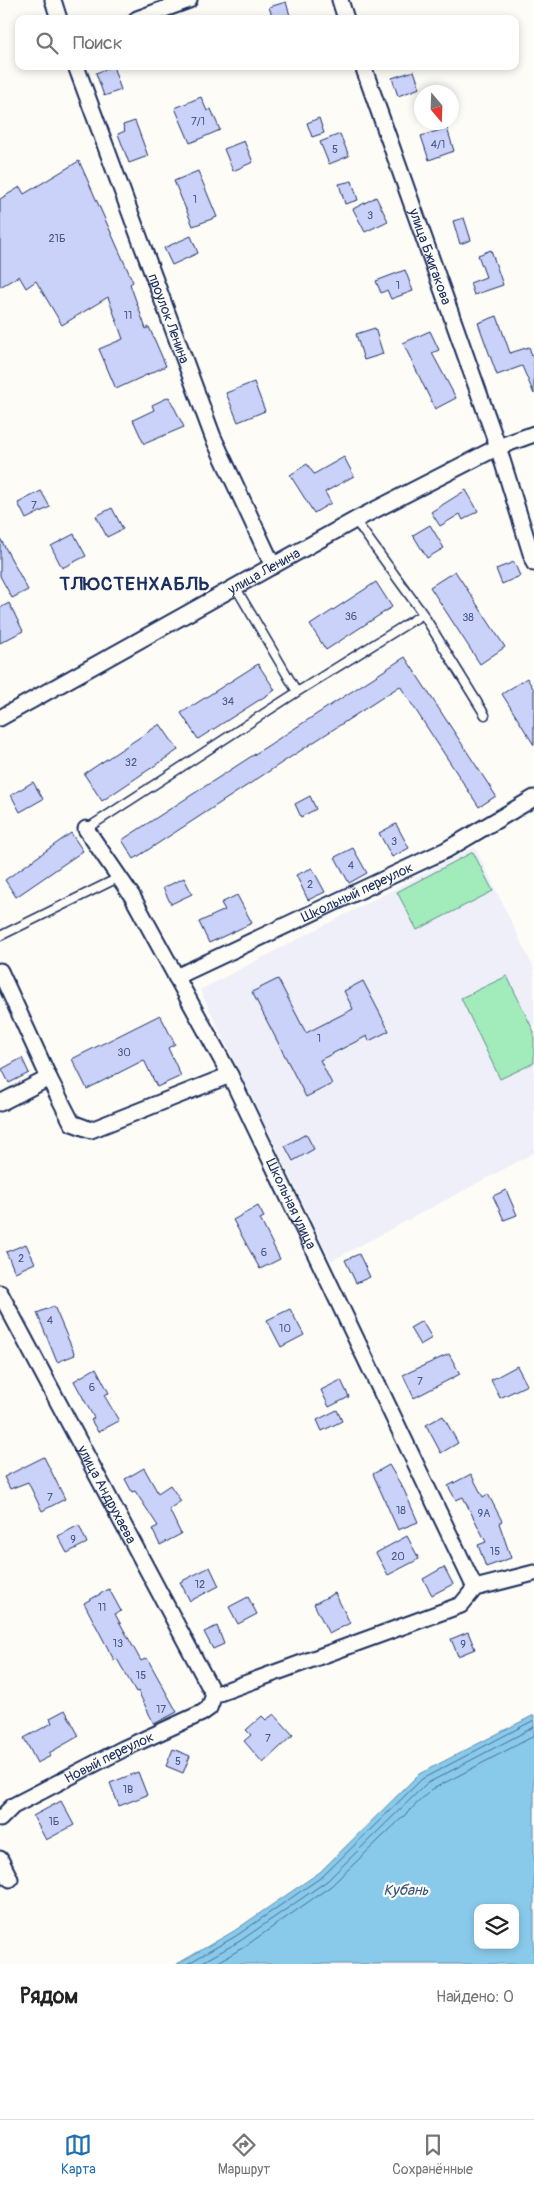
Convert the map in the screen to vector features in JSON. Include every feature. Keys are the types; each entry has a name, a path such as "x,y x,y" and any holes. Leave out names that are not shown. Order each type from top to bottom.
{"street":[{"path":"53,0 58,15"},
{"path":"148,15 188,0"},
{"path":"340,0 345,15"},
{"name":"проулок Ленина","path":"77,70 213,437 273,566"},
{"name":"улица Бжигакова","path":"364,70 498,447 534,563"},
{"name":"улица Ленина","path":"0,718 236,588 354,520 498,447 534,434"},
{"name":"Школьный переулок","path":"176,977 446,850 534,798"},
{"name":"Школьная улица","path":"86,829 120,877 230,1075 475,1588"},
{"path":"0,971 49,1078 72,1123 91,1130 230,1075"},
{"path":"0,1103 49,1078"},
{"name":"улица Андрухаева","path":"0,1293 214,1695"},
{"path":"214,1695 461,1605 475,1588 534,1573"},
{"name":"Новый переулок","path":"0,1819 13,1806 123,1749 202,1714 209,1708 214,1695"},
{"path":"0,1859 5,1881"}],"lane":[{"path":"354,520 424,614 485,715"},
{"path":"236,588 297,692"},
{"path":"86,829 297,692 424,614"},
{"path":"0,936 120,877"}],"shaded area":[{"path":"475,847 534,969 534,1153 331,1261 200,990"}],"green space":[{"path":"473,852 493,891 417,930 397,892"},
{"path":"507,976 534,1032 534,1063 500,1079 461,998"}],"water":[{"name":"Кубань","path":"534,1715 534,1964 177,1964 234,1931 320,1872 419,1774"}],"building":[{"path":"286,2 290,15 272,15 269,7"},
{"path":"103,70 114,70 121,90 104,96 96,73"},
{"path":"414,71 419,85 414,85 414,90 398,96 392,78"},
{"path":"201,97 207,111 211,109 220,130 190,143 175,108"},
{"path":"319,118 324,133 312,137 307,123"},
{"path":"135,121 148,156 129,163 118,134 125,131 123,125"},
{"path":"440,130 448,130 454,151 429,160 421,136"},
{"path":"340,134 349,156 329,164 320,142"},
{"path":"244,141 253,162 233,171 224,149"},
{"path":"79,161 133,282 130,284 146,329 149,327 166,366 116,389 99,349 123,339 108,297 62,325 36,281 26,288 19,276 0,287 0,199 20,187 24,194"},
{"path":"198,171 217,217 193,226 174,181"},
{"path":"352,181 358,200 345,204 339,184"},
{"path":"376,197 388,221 365,232 353,209"},
{"path":"464,218 471,240 460,244 453,221"},
{"path":"191,236 198,253 172,265 164,248"},
{"path":"491,250 503,285 474,295 470,283 486,277 478,255"},
{"path":"405,270 413,291 391,299 387,290 381,293 376,281"},
{"path":"497,316 510,353 529,347 534,361 534,394 522,366 497,375 478,323"},
{"path":"375,328 383,354 364,360 356,334"},
{"path":"430,331 439,350 432,353 456,398 435,409 403,343"},
{"path":"254,382 265,411 238,422 226,393"},
{"path":"169,397 184,427 144,444 133,420 154,410 152,405"},
{"path":"344,457 354,476 325,492 331,503 314,513 290,475 307,464 314,474"},
{"path":"466,490 478,511 463,520 460,514 440,526 431,512"},
{"path":"41,491 50,507 26,519 18,503"},
{"path":"112,508 123,529 107,537 96,516"},
{"path":"430,525 444,548 427,558 413,535"},
{"path":"74,534 86,556 62,568 51,546"},
{"path":"0,538 28,590 12,598 0,576"},
{"path":"514,562 520,576 502,584 496,569"},
{"path":"455,571 505,647 480,664 430,587"},
{"path":"376,582 392,607 326,650 310,625"},
{"path":"9,603 23,631 0,643 0,608"},
{"path":"405,657 496,796 479,807 400,686 134,859 122,840"},
{"path":"258,664 275,690 198,739 181,713"},
{"path":"527,678 534,690 534,745 502,694"},
{"path":"160,724 178,750 102,801 84,774"},
{"path":"33,782 43,799 20,812 11,795"},
{"path":"310,796 316,809 301,817 295,804"},
{"path":"396,824 409,848 392,857 379,833"},
{"path":"71,833 83,851 16,897 5,880"},
{"path":"353,848 367,873 349,883 335,857"},
{"path":"312,868 325,892 308,900 296,875"},
{"path":"184,878 192,894 171,904 163,888"},
{"path":"237,895 252,923 209,943 199,922 225,910 221,903"},
{"path":"278,979 306,1033 353,1009 344,991 363,981 389,1031 369,1041 367,1036 320,1060 332,1084 306,1097 252,992"},
{"path":"160,1015 175,1044 168,1048 181,1076 157,1087 144,1060 87,1089 72,1059"},
{"path":"22,1058 29,1073 9,1083 2,1069"},
{"path":"306,1134 314,1149 293,1161 285,1146"},
{"path":"506,1190 517,1215 504,1220 493,1196"},
{"path":"258,1206 264,1217 260,1219 280,1259 260,1269 233,1220"},
{"path":"26,1244 35,1263 15,1272 6,1252"},
{"path":"359,1254 370,1277 356,1283 345,1260"},
{"path":"54,1306 75,1355 57,1362 37,1313"},
{"path":"290,1309 304,1335 281,1347 267,1320"},
{"path":"422,1321 432,1338 420,1345 410,1328"},
{"path":"449,1354 460,1374 414,1398 403,1375"},
{"path":"517,1366 527,1385 500,1398 491,1380"},
{"path":"96,1368 109,1393 104,1395 119,1421 98,1432 91,1420 94,1418 74,1381"},
{"path":"341,1380 349,1397 329,1407 321,1390"},
{"path":"337,1410 342,1421 322,1431 317,1420"},
{"path":"443,1416 458,1443 441,1453 426,1425"},
{"path":"44,1457 65,1499 42,1511 28,1482 10,1489 4,1477"},
{"path":"389,1465 404,1490 418,1522 398,1530 373,1474"},
{"path":"144,1468 158,1493 170,1485 181,1501 169,1509 181,1534 160,1545 152,1529 158,1526 135,1491 132,1492 125,1479"},
{"path":"471,1474 483,1497 488,1494 502,1521 499,1523 511,1558 486,1567 478,1545 486,1542 463,1497 456,1500 448,1486"},
{"path":"79,1525 87,1543 67,1553 58,1536"},
{"path":"407,1536 419,1559 388,1575 376,1553"},
{"path":"210,1567 219,1586 190,1601 180,1582"},
{"path":"444,1567 453,1584 432,1595 423,1579"},
{"path":"109,1589 121,1611 115,1614 141,1661 147,1658 177,1712 154,1724 138,1691 136,1692 117,1659 114,1660 84,1603"},
{"path":"335,1593 350,1623 329,1634 314,1604"},
{"path":"248,1597 257,1614 238,1624 229,1607"},
{"path":"217,1626 224,1644 213,1649 204,1632"},
{"path":"468,1632 475,1649 458,1656 451,1639"},
{"path":"65,1710 79,1736 49,1753 51,1756 37,1763 24,1738 52,1723 50,1718"},
{"path":"274,1714 293,1735 263,1763 244,1741 251,1735 246,1730 262,1716 266,1720"},
{"path":"173,1749 190,1756 183,1773 166,1766"},
{"path":"138,1772 147,1795 119,1806 110,1783"},
{"path":"61,1801 74,1825 46,1840 33,1816"}],"district":[{"name":"ТЛЮСТЕНХАБЛЬ","path":"135,583"}]}
